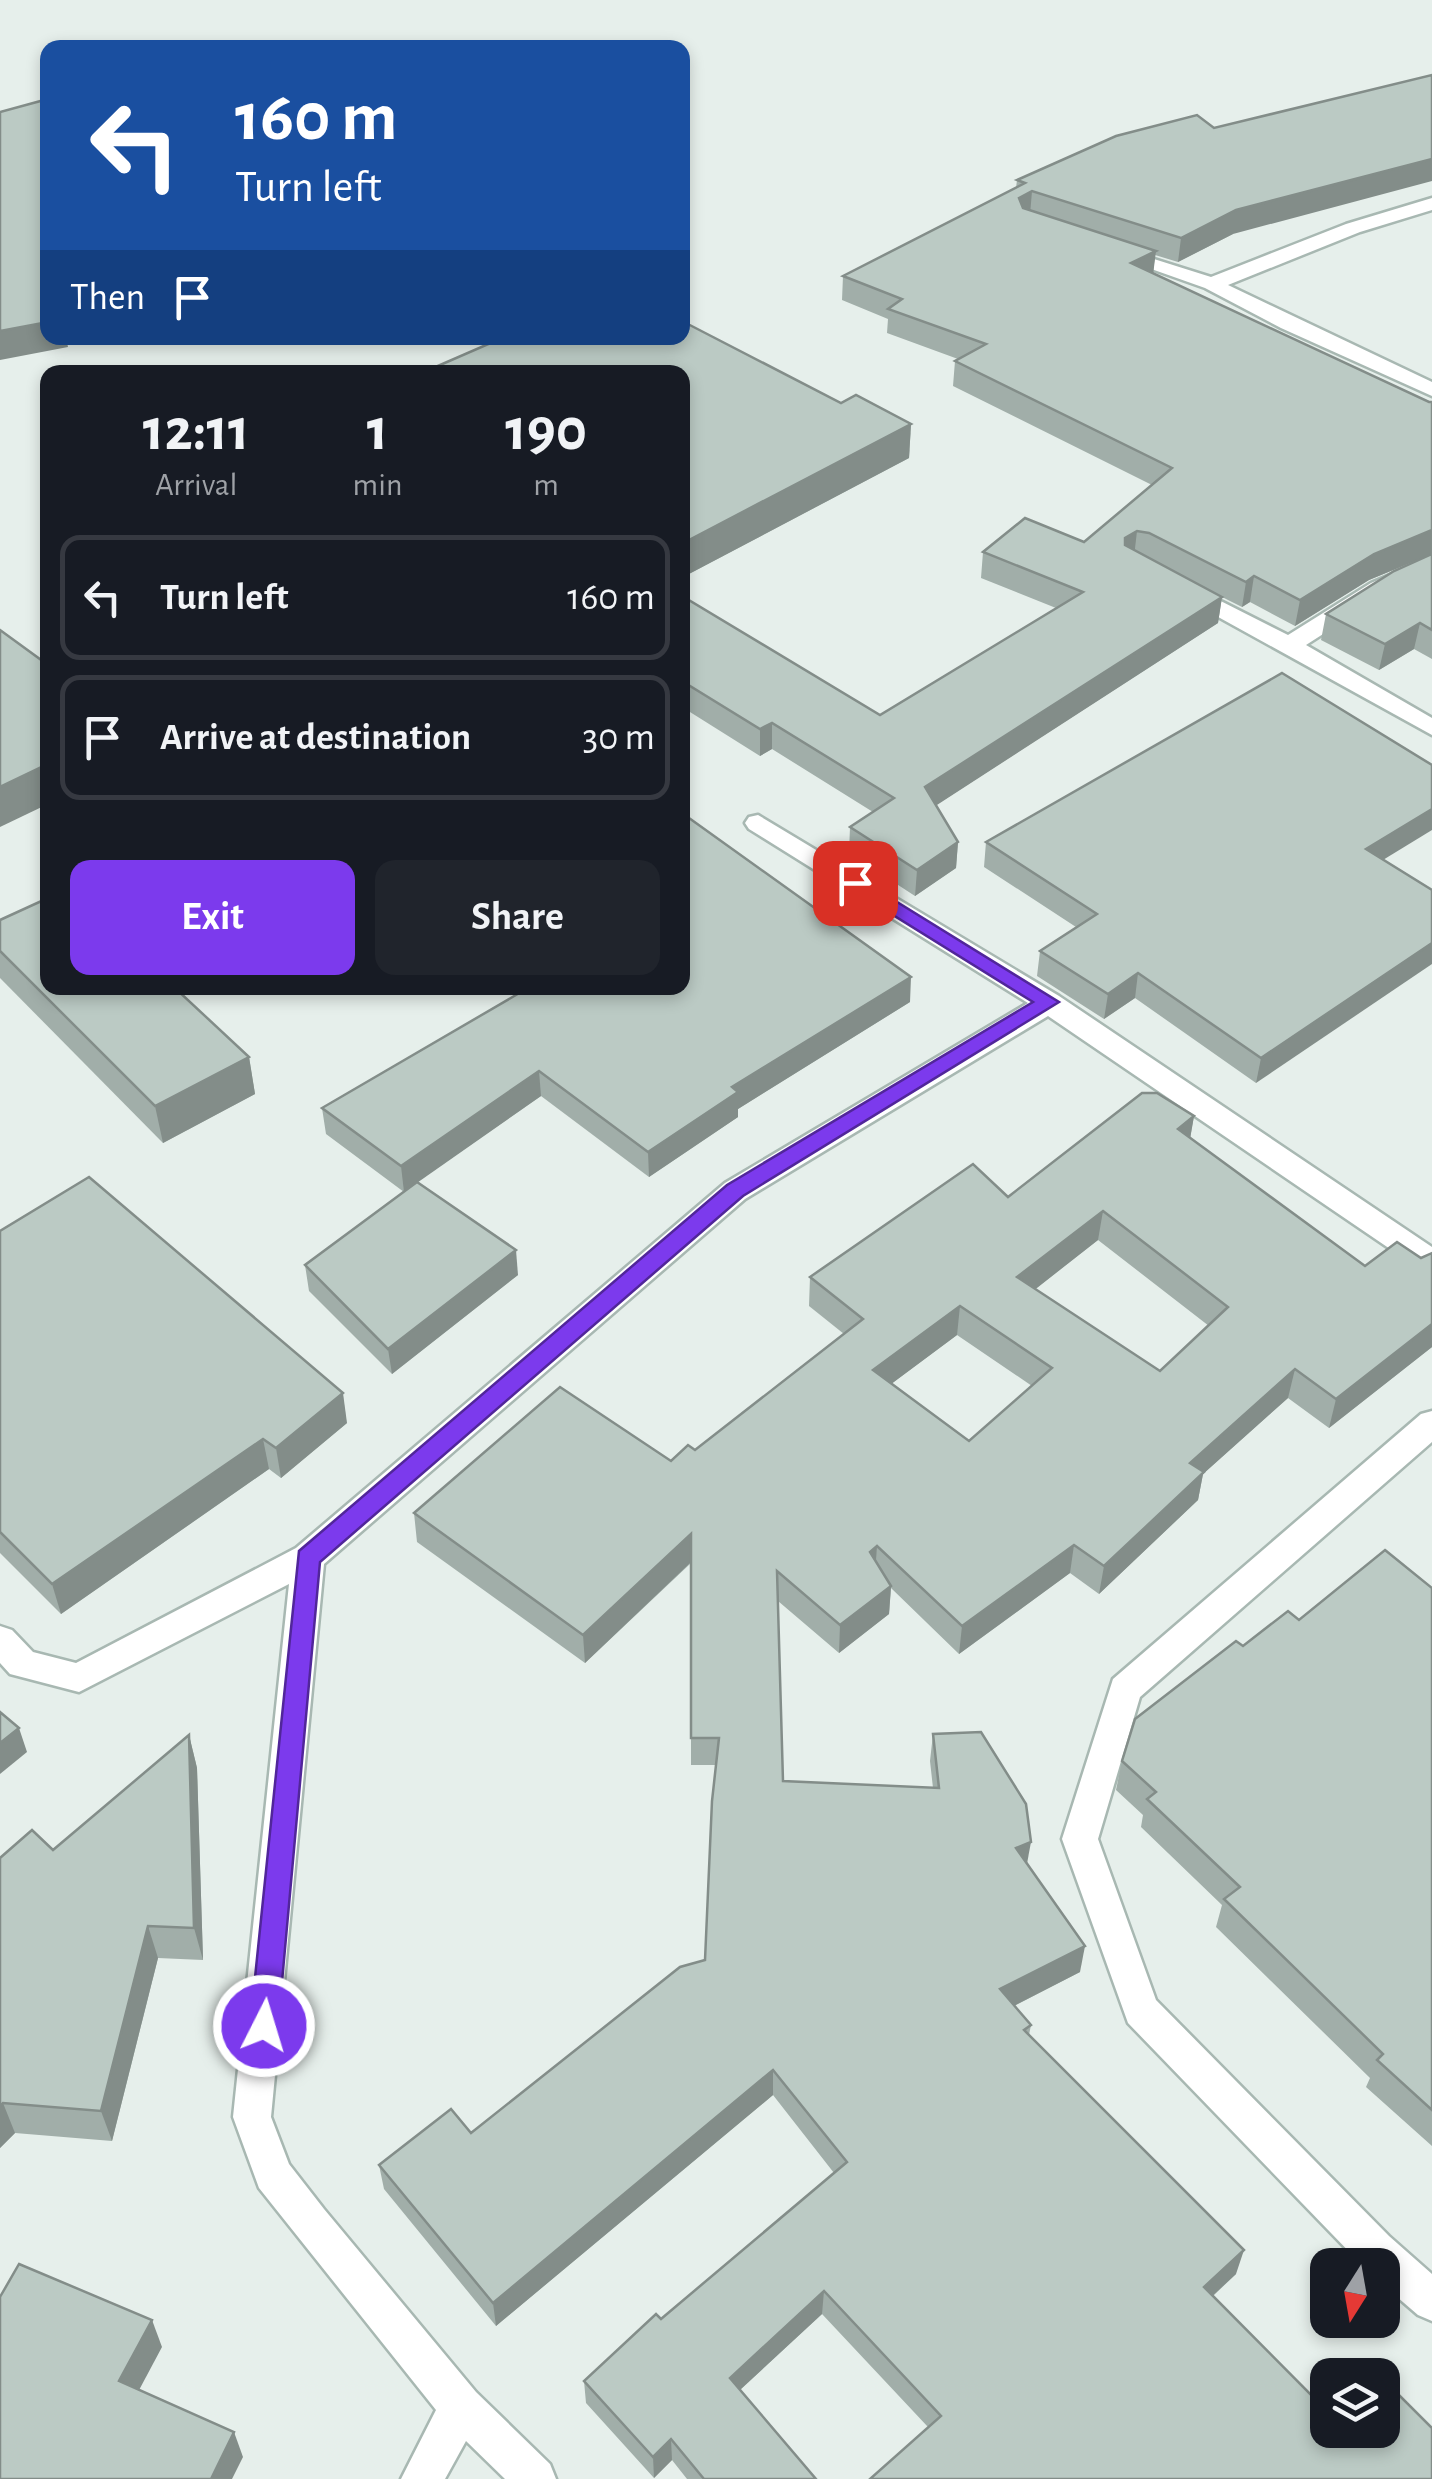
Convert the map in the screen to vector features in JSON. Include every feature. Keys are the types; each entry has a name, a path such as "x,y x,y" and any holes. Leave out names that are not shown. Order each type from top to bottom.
{"street":[{"path":"1212,284 1354,228 1432,204"},
{"path":"1102,248 1212,284 1288,324 1432,390"},
{"path":"1289,646 1379,588 1432,564"},
{"path":"1170,584 1432,728"},
{"path":"758,823 1049,1002 1432,1262"},
{"path":"0,1640 22,1664 79,1678 308,1558 735,1191 1049,1002"},
{"path":"1432,1424 1126,1689 1080,1839 1140,2010 1375,2250 1432,2301"},
{"path":"308,1558 252,2117 273,2175 461,2407 536,2479"},
{"path":"422,2479 461,2407"}],"building":[{"path":"1432,75 1432,159 1236,210 1181,238 1032,191 1019,198 1023,208 1156,251 1131,263 1432,402 1432,530 1374,554 1300,600 1254,576 1246,582 1149,533 1137,531 1125,538 1125,545 1222,597 925,787 958,842 917,870 850,827 894,798 772,723 760,729 690,686 690,601 880,715 1083,592 983,552 1025,518 1084,542 1172,468 955,361 986,344 888,309 902,299 843,276 1025,183 1017,180 1116,136 1197,115 1214,128"},
{"path":"40,101 40,324 0,331 0,112"},
{"path":"690,325 841,403 856,395 911,424 690,539 690,365 440,365 486,345 690,345"},
{"path":"1432,554 1432,630 1420,623 1385,644 1326,614 1394,571"},
{"path":"0,630 40,659 40,768 0,787"},
{"path":"1282,673 1432,765 1432,809 1366,849 1432,890 1432,943 1261,1058 1138,973 1108,994 1040,951 1097,914 986,842"},
{"path":"690,819 911,977 732,1087 738,1092 648,1152 539,1071 401,1166 322,1108 516,995 690,995"},
{"path":"40,902 40,991 0,951 0,920"},
{"path":"44,995 183,995 249,1057 155,1106"},
{"path":"1142,1093 1157,1093 1194,1116 1178,1129 1365,1266 1397,1242 1421,1258 1432,1253 1432,1324 1336,1399 1295,1369 1190,1463 1204,1472 1104,1566 1074,1545 962,1626 877,1546 870,1552 891,1586 840,1625 777,1571 783,1781 939,1788 933,1734 981,1732 1026,1804 1031,1842 1016,1848 1085,1946 1000,1989 1031,2025 1024,2030 1244,2250 1204,2287 1310,2394 1310,2448 1400,2448 1400,2396 1432,2428 1432,2479 870,2479 941,2416 824,2291 730,2378 816,2479 704,2479 671,2439 653,2457 584,2381 656,2314 661,2319 847,2162 773,2070 493,2303 379,2165 451,2109 471,2133 680,1967 705,1960 712,1801 719,1738 691,1738 691,1534 583,1635 414,1513 560,1387 671,1461 688,1445 695,1450 863,1319 810,1277 973,1164 1008,1197","holes":["1103,1211 1228,1307 1160,1371 1017,1277","960,1306 1052,1368 969,1441 873,1370"]},
{"path":"89,1177 343,1393 276,1448 263,1439 52,1584 0,1532 0,1231"},
{"path":"417,1182 516,1250 388,1349 305,1265"},
{"path":"1385,1550 1432,1588 1432,2110 1377,2060 1383,2054 1224,1899 1240,1887 1147,1799 1156,1792 1122,1761 1135,1719 1236,1641 1243,1646 1288,1611 1299,1620"},
{"path":"0,1712 19,1728 0,1743"},
{"path":"189,1735 194,1928 148,1926 101,2111 3,2103 0,2106 0,1858 32,1830 53,1850"},
{"path":"19,2264 152,2320 119,2381 234,2432 211,2479 0,2479 0,2297"}],"route":[{"path":"264,2026 308,1558 735,1191 1049,1002 855,883"}]}
